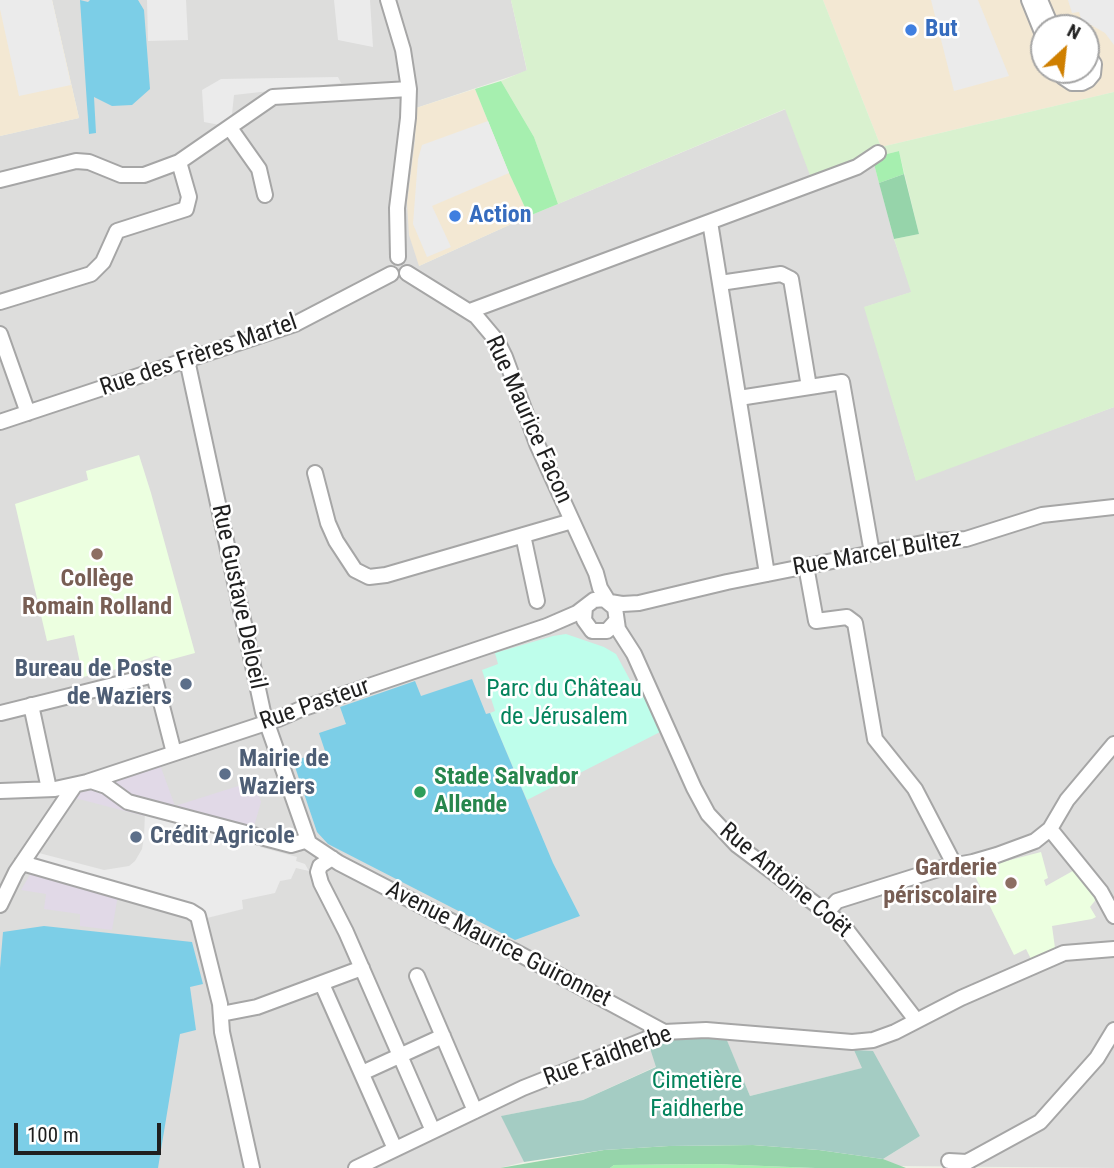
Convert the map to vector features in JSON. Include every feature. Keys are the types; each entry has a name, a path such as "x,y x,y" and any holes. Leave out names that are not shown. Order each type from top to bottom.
{"street":[{"path":"388,0 403,50 409,89 397,208 398,257"},
{"path":"0,180 76,161 89,162 129,176 144,175 179,162 273,97 409,89"},
{"path":"230,128 259,169 265,195"},
{"path":"470,312 857,167 878,153"},
{"path":"0,302 87,276 103,262 117,231 186,208 189,197 179,162"},
{"path":"710,222 767,574"},
{"path":"398,257 408,263 407,274 400,277 391,274 389,263 398,257"},
{"name":"Rue des Frères Martel","path":"0,422 303,321 391,274"},
{"name":"Rue Maurice Facon","path":"407,274 470,312 487,326 501,349 537,444 592,564 600,588 609,601"},
{"path":"720,283 781,274 791,279 809,387"},
{"path":"0,334 28,413"},
{"name":"Rue Gustave Deloeil","path":"187,360 267,722 308,840"},
{"path":"739,398 842,382 872,553"},
{"path":"315,473 333,535 351,566 364,576 386,575 572,521"},
{"name":"Rue Marcel Bultez","path":"609,601 622,604 639,603 806,566 933,541 982,535 1042,515 1114,507"},
{"path":"523,535 537,601"},
{"name":"Rue Maurice Facon","path":"587,605 593,584 592,564"},
{"path":"806,566 816,621 847,617 855,623 874,740 915,789 954,864"},
{"path":"598,599 609,601 615,608 617,618 610,629 594,632 587,627 583,618 587,605 598,599"},
{"name":"Rue Marcel Bultez","path":"617,618 639,603"},
{"name":"Rue Pasteur","path":"0,791 49,789 91,781 547,626 587,605"},
{"name":"Rue Antoine Coët","path":"617,618 618,629 634,654 708,814 737,845 847,929 916,1020"},
{"name":"Rue Pasteur","path":"547,626 573,622 587,627"},
{"path":"1,713 153,675 174,753"},
{"path":"31,705 49,789"},
{"path":"827,912 837,901 954,864 973,862 1016,849 1040,838 1050,829 1067,800 1114,744"},
{"path":"91,781 106,786 128,802 295,846 308,840 332,858 320,866 320,880 362,968 433,1131"},
{"path":"0,905 22,863 75,785"},
{"path":"1050,829 1101,892 1114,916"},
{"name":"Avenue Maurice Guironnet","path":"332,858 476,934 514,951 664,1032"},
{"path":"22,863 194,912 199,919 221,1014 222,1032 252,1168"},
{"name":"Rue Faidherbe","path":"356,1168 523,1088 664,1032 722,1031 858,1042 887,1035 1065,953 1114,948"},
{"path":"221,1014 249,1009 362,968"},
{"path":"417,976 475,1111"},
{"path":"322,984 395,1149"},
{"path":"949,1161 967,1161 1041,1122 1097,1058 1114,1030"},
{"path":"362,1073 443,1036"}],"shaded area":[{"path":"0,0 52,0 79,118 0,136"},
{"path":"0,0 52,0 71,85 19,96"},
{"path":"52,0 511,0 527,71 416,108 419,266 529,216 786,109 873,160 894,239 912,292 865,307 916,480 1114,407 1114,1168 898,1166 883,1159 920,1136 863,1068 750,1096 726,1039 650,1045 657,1066 583,1100 502,1116 524,1162 500,1168 0,1168 0,136 79,118"},
{"path":"80,0 138,0 144,10 150,89 132,105 112,106 94,97 96,133 89,134"},
{"path":"147,0 186,0 188,40 148,41"},
{"path":"334,0 370,0 373,47 338,40"},
{"path":"511,0 823,0 881,147 1114,92 1114,407 916,481 864,307 911,292 894,239 919,234 899,151 855,162 811,178 785,109 558,204 534,137 501,81 527,70"},
{"path":"823,0 1114,0 1114,92 881,147"},
{"path":"931,0 978,0 1009,76 954,91"},
{"path":"1068,0 1114,0 1114,45 1100,30 1100,14 1072,13"},
{"path":"338,77 341,83 234,95 232,114 220,125 204,122 202,90 221,79"},
{"path":"475,89 529,216 419,266 409,235 407,203 416,108"},
{"path":"488,121 509,173 432,206 451,247 427,257 413,224 418,159 422,145"},
{"name":"Collège Romain Rolland","path":"139,455 195,653 162,662 155,656 138,664 83,677 74,635 47,641 15,504 88,480 86,471"},
{"path":"472,679 486,714 490,713 553,863 580,916 515,940 328,844 317,832 293,761 325,751 319,733 346,724 340,707 415,681 421,696"},
{"path":"159,762 175,806 254,781 261,802 250,840 145,812 144,816 75,798 82,790"},
{"path":"145,812 263,844 260,847 297,857 296,861 305,864 309,871 296,868 291,879 280,881 275,893 242,900 243,909 203,919 34,865 39,853 104,870 129,866 142,849"},
{"path":"1041,852 1048,878 1044,880 1046,886 1078,868 1098,897 1090,907 1096,917 1052,926 1055,948 1031,959 1026,949 1014,955 972,870"},
{"path":"32,871 118,895 112,930 80,926 80,914 44,909 46,894 21,890"},
{"path":"44,926 192,942 203,984 190,987 196,1030 180,1034 158,1168 0,1168 0,968 3,932"}],"green space":[{"path":"501,81 534,137 558,204 529,216 475,89"},
{"path":"899,151 904,174 879,183 873,160"},
{"path":"904,174 919,234 894,239 879,183"},
{"name":"Parc du Château de Jérusalem","path":"566,634 616,654 630,680 636,681 660,732 527,800 490,713 495,711 482,670 498,664 495,653"},
{"name":"Cimetière Faidherbe","path":"684,1038 726,1038 750,1096 862,1068 854,1050 873,1051 920,1136 883,1159 753,1145 604,1150 524,1162 501,1116 583,1100 656,1067 649,1045"},
{"path":"753,1145 883,1159 906,1168 714,1164 500,1168 604,1150"},
{"path":"714,1164 815,1168 610,1168 614,1165"}],"place":[{"name":"But","path":"911,30"},
{"name":"Action","path":"455,216"},
{"name":"Collège Romain Rolland","path":"97,554"},
{"name":"Bureau de Poste de Waziers","path":"186,684"},
{"name":"Mairie de Waziers","path":"225,774"},
{"name":"Stade Salvador Allende","path":"420,792"},
{"name":"Crédit Agricole","path":"136,837"},
{"name":"Garderie périscolaire","path":"1011,883"}]}
